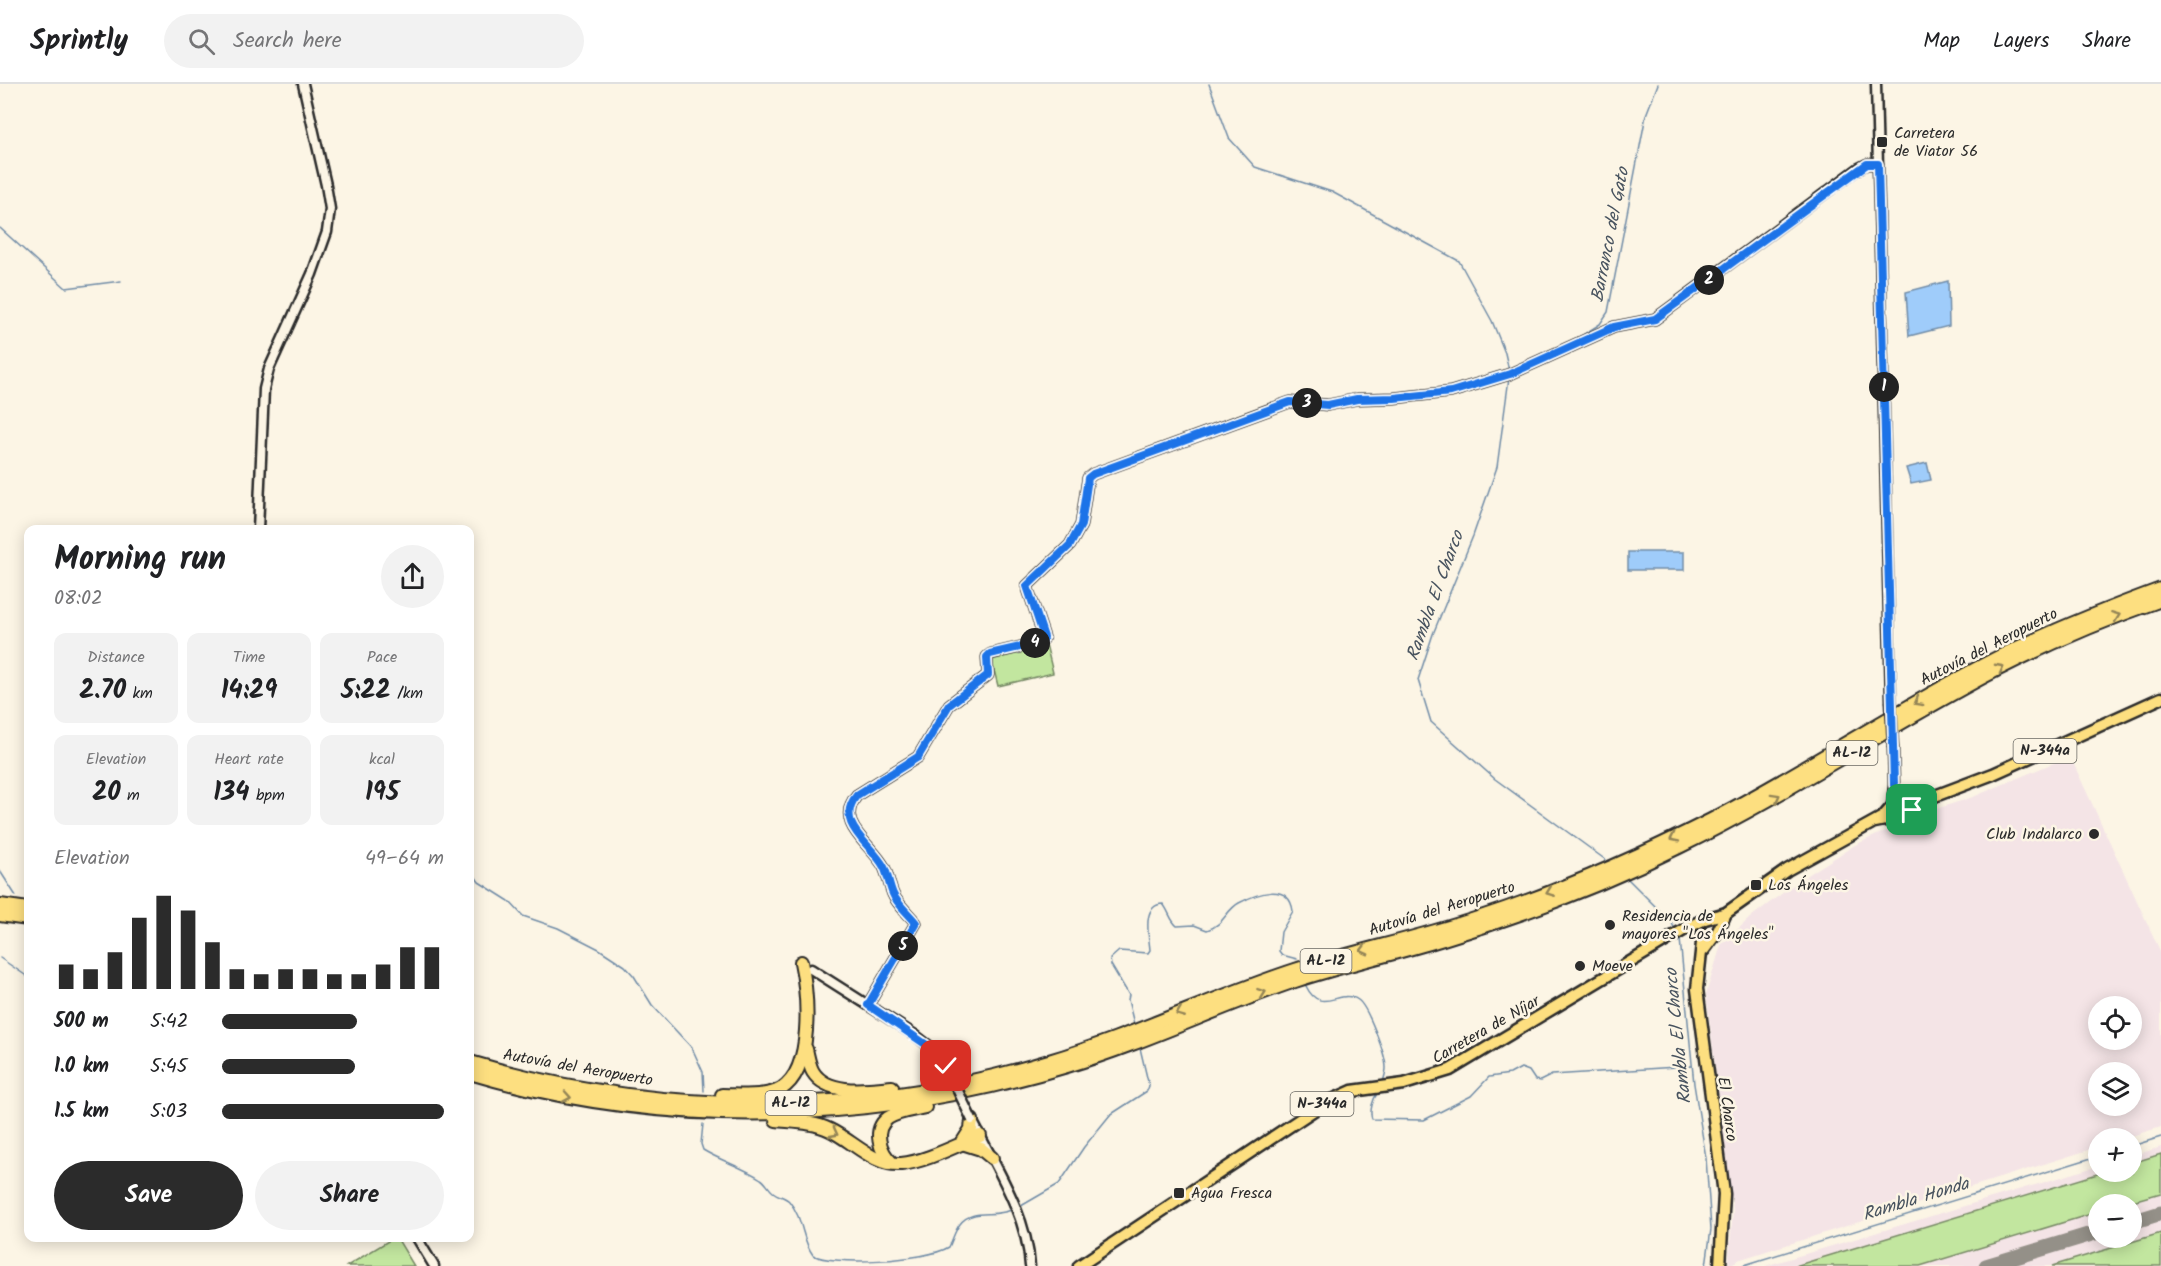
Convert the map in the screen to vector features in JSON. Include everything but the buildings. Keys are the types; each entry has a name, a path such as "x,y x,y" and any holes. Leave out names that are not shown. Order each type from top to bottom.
{"highway":[{"name":"Autovía del Aeropuerto","path":"1626,866 1747,800 1986,663 2060,628 2161,588"},
{"name":"Autovía del Aeropuerto","path":"474,1074 563,1096 673,1111 770,1114 843,1110 931,1099 988,1088 1109,1052 1298,980 1507,919 1775,798 1964,687 2020,658 2072,634 2161,600"},
{"name":"Autovía del Aeropuerto","path":"474,1063 546,1082 613,1094 715,1102 803,1103 890,1095 969,1082 1080,1052 1261,982 1334,958 1476,919 1608,874"},
{"path":"0,904 24,908"},
{"path":"0,915 24,918"},
{"path":"613,1094 714,1095 770,1093 780,1089 798,1072 805,1045 806,965"},
{"path":"805,1045 813,1073 839,1088 880,1088 969,1082"},
{"path":"893,1164 880,1148 879,1138 887,1118 988,1088"},
{"path":"673,1111 814,1125 838,1134 868,1154 893,1164 913,1162 981,1136"},
{"path":"962,1143 971,1129 972,1120"},
{"path":"962,1143 981,1149 992,1158"}],"main road":[{"name":"N-344a","path":"1893,811 1905,820 1918,804 1928,799 1994,774 2161,698"},
{"name":"N-344a","path":"1708,928 1787,870 1893,811 1897,801 1928,799"},
{"path":"1905,801 1911,806 1911,813"},
{"name":"Carretera de Níjar","path":"1079,1266 1323,1104 1352,1091 1426,1080 1450,1070 1687,928 1708,928"},
{"name":"El Charco","path":"1708,928 1697,980 1724,1194 1720,1266"}],"street":[{"path":"258,525 268,369 312,274 327,232 330,209 303,84"},
{"path":"1876,84 1893,811"},
{"path":"868,1005 916,923 893,895 883,864 853,828 849,812 850,802 857,795 918,757 949,705 988,675 987,657 990,654 1041,642 1044,637 1027,586 1070,545 1081,525 1088,478 1093,474 1290,402 1328,405 1357,399 1432,396 1510,374 1614,327 1655,319 1859,168 1867,164 1878,164"},
{"path":"1894,785 1905,801"},
{"path":"806,965 937,1052 992,1158 1024,1230 1030,1266"},
{"path":"419,1242 434,1266"}],"shaded area":[{"path":"2070,756 2161,953 2161,1127 2142,1133 2142,1128 2088,1128 2088,1150 1738,1260 1728,1266 1733,1211 1706,994 1721,945 1752,916 1800,880 1855,845 1927,812 1973,797"},
{"path":"2161,1147 2161,1266 1765,1266 2088,1169 2088,1182 2142,1182 2142,1153"}],"green space":[{"path":"1046,644 1053,673 998,686 991,658"},
{"path":"2161,1154 2161,1193 2142,1198 2142,1194 2088,1194 2088,1215 1920,1266 1795,1266 2088,1177 2088,1182 2142,1182 2142,1160"},
{"path":"2161,1233 2161,1266 2052,1266 2111,1248 2142,1248 2142,1239"},
{"path":"386,1242 399,1242 414,1266 347,1266"}],"water":[{"path":"1948,281 1949,326 1909,336 1906,292"},
{"path":"1927,463 1931,480 1911,484 1906,468"},
{"path":"1628,552 1684,552 1684,570 1628,570"}],"waterway":[{"name":"Rambla El Charco","path":"1209,84 1229,138 1255,167 1332,192 1459,261 1492,321 1505,353 1509,371"},
{"name":"Barranco del Gato","path":"1575,340 1600,324 1608,312 1646,115 1658,84"},
{"path":"0,228 66,288 121,281"},
{"name":"Rambla El Charco","path":"1509,378 1497,467 1473,536 1433,634 1418,680 1431,722 1495,779 1610,863"},
{"path":"0,871 16,896"},
{"path":"474,875 479,882 509,901 523,916 558,928 599,949 625,966 652,1005 692,1048 703,1072 704,1091"},
{"name":"Rambla El Charco","path":"1627,878 1671,922 1675,929"},
{"path":"1134,1024 1128,1000 1129,995 1111,965 1110,959 1119,951 1148,953 1150,950 1149,915 1156,906 1163,904 1177,926 1194,925 1207,930 1221,922 1239,903 1254,896 1271,892 1279,893 1290,902 1293,911 1281,932 1279,951 1282,955 1297,959"},
{"name":"Rambla El Charco","path":"1680,939 1694,1084 1706,1158 1711,1229 1706,1266"},
{"path":"0,958 24,974"},
{"path":"1306,986 1312,995 1324,1001 1351,997 1362,1004 1376,1032 1383,1053 1386,1068 1383,1082"},
{"path":"1021,1206 1059,1184 1084,1147 1110,1115 1147,1091 1149,1086 1140,1048"},
{"path":"1378,1092 1372,1105 1372,1119 1424,1120 1471,1096 1489,1077 1510,1074 1521,1068 1529,1071 1535,1080 1540,1081 1552,1075 1692,1066"},
{"path":"703,1124 701,1144 703,1150 763,1180 773,1192 786,1198 794,1208 809,1249 813,1255 823,1258 858,1261 901,1259 938,1252 949,1247 960,1224 970,1216 1011,1210"},
{"name":"Rambla Honda","path":"2142,1143 2161,1137"},
{"name":"Rambla Honda","path":"1741,1266 2088,1159"}],"taxiway":[{"path":"2142,1219 2161,1213"},
{"path":"1986,1266 2088,1235"}],"place":[{"name":"Carretera de Viator 56","path":"1882,142"},
{"name":"Club Indalarco","path":"2094,834"},
{"name":"Los Ángeles","path":"1756,885"},
{"name":"Residencia de mayores \"Los Ángeles\"","path":"1610,925"},
{"name":"Moeve","path":"1580,966"},
{"name":"Agua Fresca","path":"1179,1193"}],"route":[{"path":"946,1066 937,1052 868,1005 916,923 893,895 883,864 853,828 849,812 850,802 857,795 918,757 949,705 990,673 987,657 990,654 1041,642 1044,637 1027,586 1070,545 1081,525 1085,511 1088,478 1093,474 1290,402 1328,405 1357,399 1432,396 1451,392 1510,374 1614,327 1655,319 1867,164 1878,164 1894,785 1912,810"}]}
